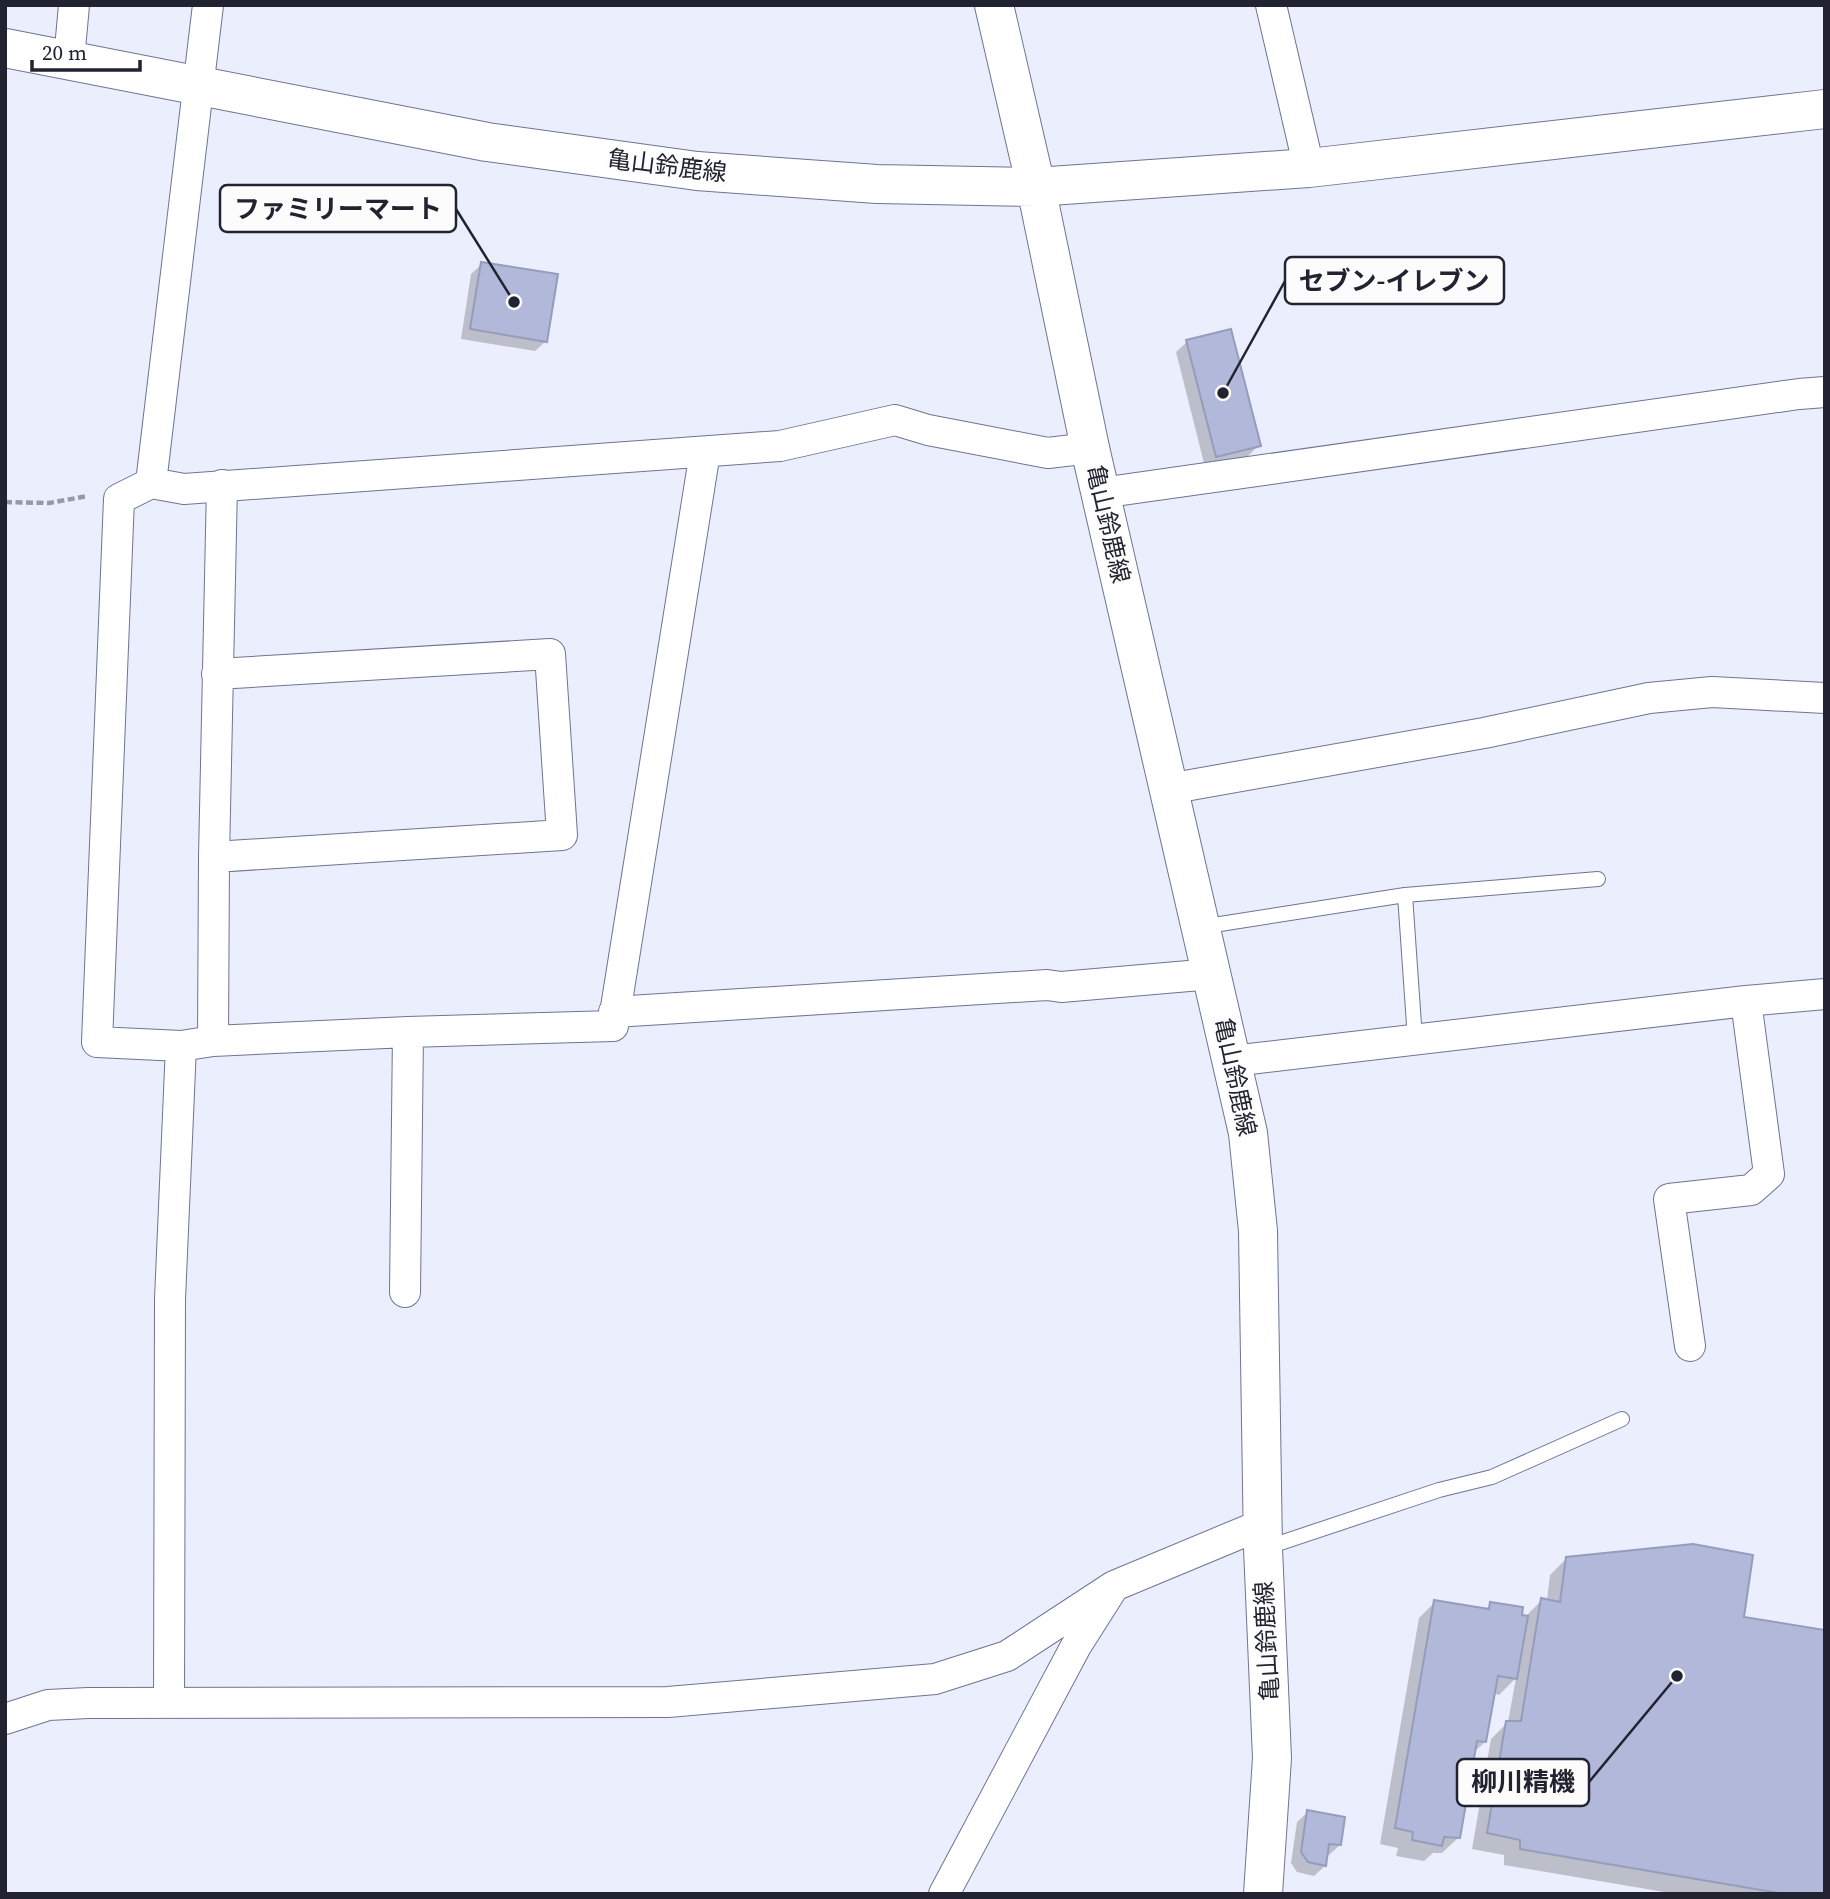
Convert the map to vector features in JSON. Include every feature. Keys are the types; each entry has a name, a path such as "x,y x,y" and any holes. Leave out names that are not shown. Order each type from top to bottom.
{"main road":[{"path":"994,5 1036,187 1308,168 1825,109"},
{"name":"亀山鈴鹿線","path":"5,48 486,142 697,172 877,184 1036,187 1090,448 1248,1133 1258,1231 1263,1536 1272,1758 1262,1894"}],"street":[{"path":"69,60 74,5"},
{"path":"151,483 208,5"},
{"path":"1271,5 1308,168"},
{"path":"1101,493 1825,392"},
{"path":"705,452 613,1026 213,1041 181,1046 97,1042 119,499 151,483 184,489 780,446 895,421 1048,453 1090,448"},
{"path":"213,1041 222,485"},
{"path":"214,856 562,835 550,654 217,674"},
{"path":"1168,789 1484,733 1649,698 1712,691 1825,698"},
{"path":"614,1012 1047,985 1061,987 1212,974"},
{"path":"1232,1061 1746,1000 1825,995"},
{"path":"1690,1346 1669,1199 1751,1190 1769,1174 1746,1000"},
{"path":"405,1292 408,1032"},
{"path":"169,1703 170,1298 181,1046"},
{"path":"5,1719 48,1705 668,1702 935,1679 1007,1656 1114,1586 1263,1536"},
{"path":"944,1894 1076,1646 1114,1586"}],"lane":[{"path":"1201,928 1405,895 1598,880"},
{"path":"1405,895 1415,1039"},
{"path":"1263,1536 1492,1477 1622,1419"}],"path":[{"path":"5,502 49,503 105,494 119,499"}],"building":[{"path":"481,262 558,274 547,342 470,329"},
{"path":"1231,329 1261,446 1216,457 1186,340"},
{"path":"1693,1544 1753,1555 1744,1617 1825,1630 1825,1894 1784,1894 1520,1849 1520,1840 1487,1833 1506,1721 1521,1721 1541,1598 1560,1602 1566,1557"},
{"path":"1434,1600 1489,1609 1490,1602 1523,1607 1522,1615 1528,1616 1517,1679 1498,1676 1486,1742 1477,1741 1460,1838 1444,1837 1442,1846 1412,1840 1413,1832 1395,1828"},
{"path":"1307,1810 1345,1817 1341,1845 1329,1844 1326,1866 1308,1862 1301,1852"}],"place":[{"name":"ファミリーマート","path":"514,302"},
{"name":"セブン-イレブン","path":"1223,393"},
{"name":"柳川精機","path":"1677,1676"}]}
